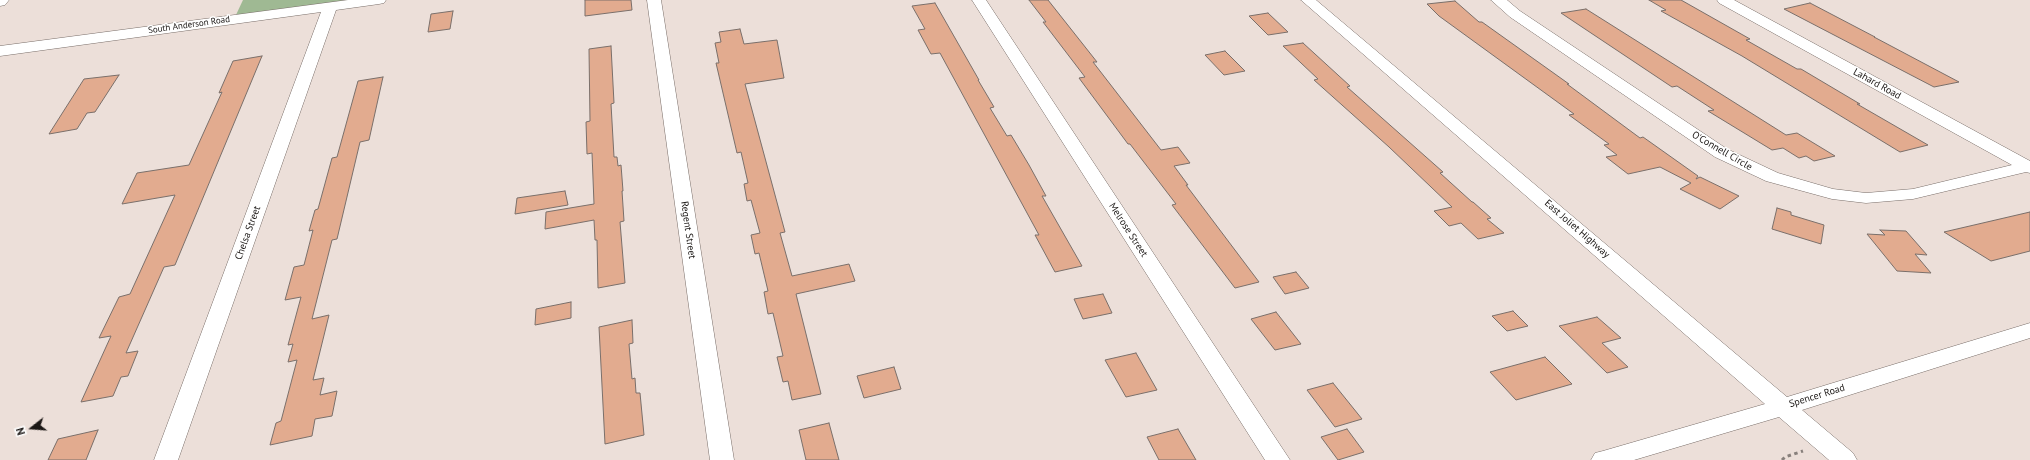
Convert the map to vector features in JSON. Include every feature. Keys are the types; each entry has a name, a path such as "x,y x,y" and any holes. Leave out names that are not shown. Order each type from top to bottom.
{"street":[{"name":"South Anderson Road","path":"0,51 379,0"},
{"name":"Regent Street","path":"654,0 722,460"},
{"name":"Melrose Street","path":"979,0 1278,460"},
{"name":"East Joliet Highway","path":"1308,0 1845,460"},
{"name":"O'Connell Circle","path":"1498,0 1647,104 1721,153 1772,177 1832,194 1866,198 1893,197 1913,194 2029,167"},
{"name":"Lahard Road","path":"1724,0 2029,167"},
{"name":"Chelsa Street","path":"166,460 330,6"},
{"name":"Spencer Road","path":"1603,460 1784,407 2030,330"}],"green space":[{"path":"243,0 364,0 235,17"}],"building":[{"path":"585,0 631,0 632,10 585,16"},
{"path":"1029,0 1048,0 1097,62 1093,62 1161,150 1178,147 1190,163 1174,166 1188,185 1186,185 1259,282 1235,288 1172,205 1176,204 1130,144 1128,144 1079,78 1085,77 1043,22 1046,22"},
{"path":"1649,0 1681,0 1750,39 1746,40 1797,69 1801,69 1860,104 1857,104 1928,145 1900,152 1742,56 1661,11 1666,10"},
{"path":"1455,1 1479,22 1482,22 1569,84 1567,84 1640,138 1643,137 1698,176 1696,179 1700,177 1739,196 1720,209 1680,189 1691,183 1660,167 1628,174 1606,157 1617,155 1604,145 1609,144 1569,115 1574,114 1439,16 1427,4"},
{"path":"935,3 994,107 990,108 1007,136 1011,135 1029,165 1046,196 1042,196 1082,266 1055,272 1035,235 1039,235 940,53 931,54 918,30 925,29 912,6"},
{"path":"1810,3 1959,82 1934,87 1784,9"},
{"path":"1586,9 1786,135 1797,133 1835,156 1814,161 1806,156 1799,158 1783,148 1772,150 1708,111 1714,110 1677,86 1672,87 1561,13"},
{"path":"453,11 450,29 428,32 431,14"},
{"path":"1268,13 1288,32 1268,35 1249,16"},
{"path":"740,29 744,44 777,40 784,78 745,84 785,232 780,233 792,276 849,264 855,281 796,294 821,394 792,400 788,381 783,382 777,357 783,356 773,313 768,314 764,292 768,291 759,253 755,254 751,235 760,233 751,200 747,201 744,184 748,183 741,152 737,153 716,63 719,63 715,43 721,42 719,32"},
{"path":"1303,43 1350,86 1347,87 1443,172 1440,173 1491,218 1487,219 1504,233 1478,239 1461,223 1449,226 1434,211 1452,207 1389,147 1314,80 1318,79 1283,46"},
{"path":"611,46 614,103 611,104 614,157 617,157 618,166 621,165 624,221 620,222 625,283 598,288 597,240 595,240 594,220 545,229 546,212 594,204 592,153 587,154 586,122 590,121 589,49"},
{"path":"1225,51 1245,71 1224,75 1205,55"},
{"path":"262,56 175,265 164,267 126,353 138,351 128,376 121,377 113,396 81,402 111,336 99,338 119,297 130,294 175,195 122,204 137,173 189,165 222,92 219,93 233,61"},
{"path":"119,75 95,112 87,113 77,129 49,134 84,79"},
{"path":"383,77 369,140 360,142 337,239 332,240 312,319 329,315 313,380 324,378 320,395 337,391 332,416 315,419 312,436 270,445 276,423 281,421 297,360 288,362 293,344 288,345 301,297 285,300 294,267 304,265 313,230 309,231 315,210 318,209 332,158 337,157 358,81"},
{"path":"565,191 568,205 515,214 517,198"},
{"path":"1777,208 1791,212 1791,215 1824,225 1821,244 1772,229"},
{"path":"2030,212 2030,251 1991,261 1944,232"},
{"path":"1880,230 1906,231 1927,255 1915,254 1931,273 1897,271 1867,234 1885,235"},
{"path":"1296,272 1309,288 1285,294 1273,277"},
{"path":"1103,294 1112,313 1083,319 1074,299"},
{"path":"571,302 571,318 535,325 536,309"},
{"path":"1513,311 1528,326 1507,331 1492,316"},
{"path":"1276,312 1301,344 1275,350 1251,319"},
{"path":"1597,317 1621,338 1602,343 1628,367 1607,373 1559,326"},
{"path":"632,320 633,343 629,344 632,379 635,378 636,393 640,393 644,435 605,444 599,327"},
{"path":"1136,353 1157,390 1126,397 1105,360"},
{"path":"1545,357 1572,384 1516,400 1490,372"},
{"path":"894,367 901,389 864,398 857,376"},
{"path":"1333,383 1362,419 1335,427 1307,390"},
{"path":"829,423 839,460 806,460 799,430"},
{"path":"1178,429 1196,460 1159,460 1147,437"},
{"path":"1347,429 1364,452 1338,460 1321,437"},
{"path":"98,430 86,460 48,460 58,439"}]}
